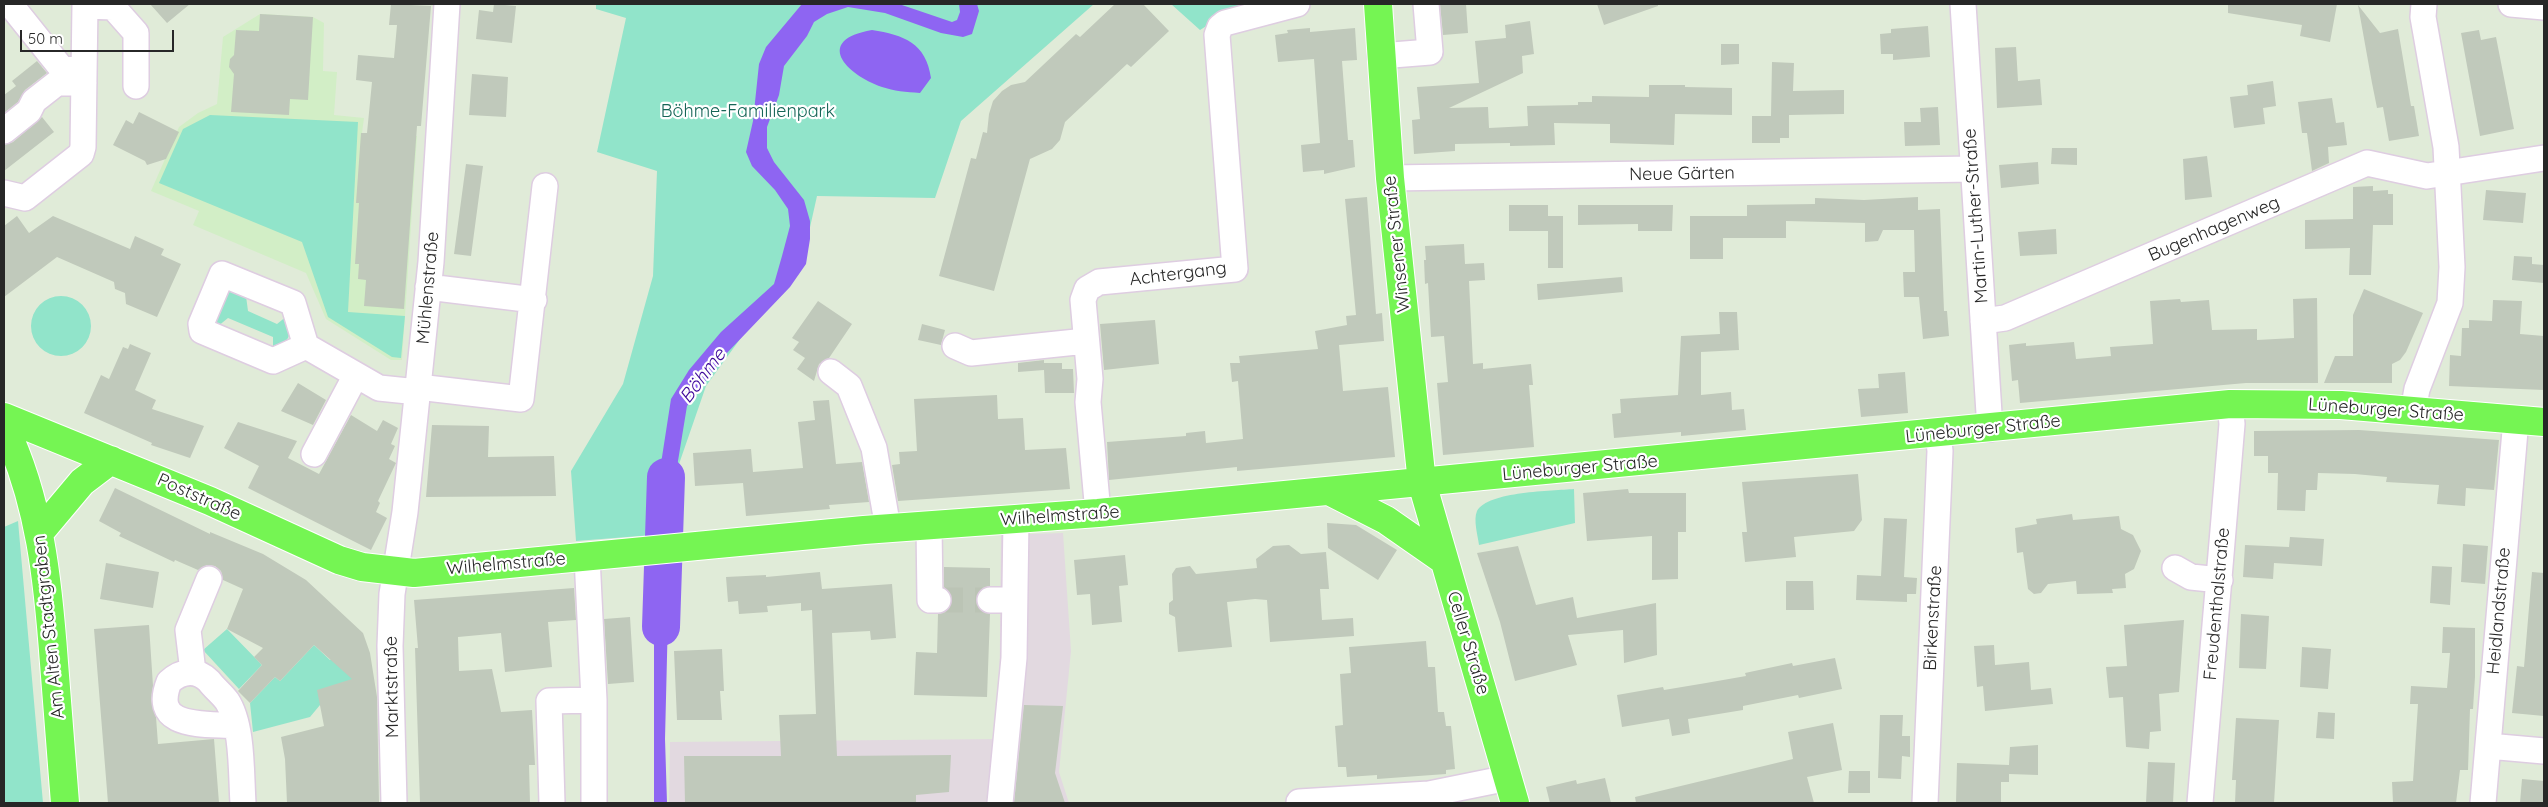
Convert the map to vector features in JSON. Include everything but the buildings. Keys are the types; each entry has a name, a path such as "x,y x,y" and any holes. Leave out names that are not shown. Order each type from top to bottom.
{"main road":[{"name":"Winsener Straße","path":"1378,4 1380,56 1390,178 1422,483"},
{"name":"Lüneburger Straße","path":"1422,483 1990,429 2230,404 2341,405 2544,422"},
{"name":"Poststraße","path":"4,418 210,501 339,560 362,567 394,572"},
{"name":"Am Alten Stadtgraben","path":"4,426 27,483 40,532 48,587 65,803"},
{"path":"40,532 82,482 111,460"},
{"name":"Wilhelmstraße","path":"394,572 414,573 888,528 1098,514 1422,483"},
{"name":"Celler Straße","path":"1422,483 1442,559 1512,791"},
{"path":"1331,492 1386,520 1442,559"}],"street":[{"path":"10,4 62,69 84,76"},
{"name":"Mühlenstraße","path":"394,572 404,512 428,287 447,4"},
{"name":"Achtergang","path":"1098,514 1088,402 1090,379 1083,300 1087,289 1099,282 1235,269 1217,35 1220,27 1225,23 1297,4"},
{"path":"1380,56 1430,52 1426,4"},
{"name":"Martin-Luther-Straße","path":"1963,4 1990,429"},
{"path":"2413,411 2417,389 2450,303 2452,267 2446,147 2423,17 2424,4"},
{"path":"2511,4 2544,7"},
{"path":"4,193 25,198 81,154 83,147 85,5 113,7 136,33 136,86"},
{"path":"4,131 29,110 34,101 57,83 84,76"},
{"name":"Bugenhagenweg","path":"1983,322 2005,318 2367,163 2427,176 2544,158"},
{"name":"Neue Gärten","path":"1390,178 1973,169"},
{"path":"306,346 379,388 522,399 546,186"},
{"path":"428,287 534,300"},
{"path":"955,346 971,352 1086,341"},
{"path":"831,372 849,386 874,448 888,528"},
{"path":"314,454 356,375"},
{"name":"Freudenthalstraße","path":"2200,803 2232,424 2230,404"},
{"name":"Heidlandstraße","path":"2483,803 2516,420"},
{"name":"Birkenstraße","path":"1925,803 1940,452 1938,434"},
{"path":"1000,803 1014,658 1016,519"},
{"path":"929,525 930,600 938,600"},
{"path":"587,557 594,700 594,803"},
{"path":"2175,568 2191,577 2220,580"},
{"name":"Marktstraße","path":"394,572 390,646 394,803"},
{"path":"193,672 188,630 209,579"},
{"path":"990,600 1014,600"},
{"path":"236,726 177,720 168,713 164,704 169,682 184,672 203,675 227,701 236,726 243,803"},
{"path":"552,803 549,701 594,700"},
{"path":"2488,746 2544,751"},
{"path":"1298,802 1512,791"}],"shaded area":[{"path":"260,14 313,17 324,23 323,71 337,72 334,115 364,118 362,133 417,136 402,360 391,360 326,319 306,273 193,225 199,211 151,191 179,127 198,113 217,104 223,37"},
{"path":"1063,533 1071,651 1059,772 1069,803 669,803 670,742 999,739 1001,535"}],"green space":[{"name":"Böhme-Familienpark","path":"596,4 1094,4 961,121 935,198 817,196 800,272 751,324 706,386 679,464 679,533 576,541 571,471 623,384 653,276 657,171 597,152 626,18 596,9"},
{"path":"1171,4 1252,4 1237,7 1200,30"},
{"path":"210,115 358,122 348,312 405,316 401,358 392,357 328,317 302,242 159,183 183,129"},
{"path":"226,288 246,296 248,311 277,324 287,316 292,329 286,342 273,351 273,337 228,318 217,327 213,325"},
{"path":"55,296 67,296 83,304 89,314 91,326 89,338 83,348 67,356 55,356 39,348 31,332 31,320 39,304"},
{"path":"1574,489 1575,523 1479,545 1476,515 1483,504 1494,499 1522,493"},
{"path":"18,521 43,803 4,803 4,527"},
{"path":"227,629 262,665 239,689 203,650"},
{"path":"352,643 360,676 320,705 310,717 253,732 250,703 275,677 280,681 314,645 330,660"}],"water":[{"path":"802,4 899,4 952,22 957,20 960,12 959,4 977,4 979,11 972,34 963,37 941,33 885,13 848,7 827,14 814,22 807,36 784,66 779,95 767,127 767,148 774,162 804,200 810,221 810,239 806,264 790,287 726,354 687,406 677,467 678,527 656,529 660,470 671,399 689,370 721,332 774,284 782,256 790,226 788,209 775,190 752,166 746,152 753,121 759,64 766,47"},
{"path":"872,30 903,38 919,49 924,56 931,78 920,93 882,87 857,74 847,66 841,57 840,49 844,41 854,35"},
{"path":"669,575 665,739 667,803 654,803 654,577"}],"waterway":[{"name":"Böhme","path":"661,627 666,477"}],"tunnel":[{"path":"938,600 990,600"}]}
